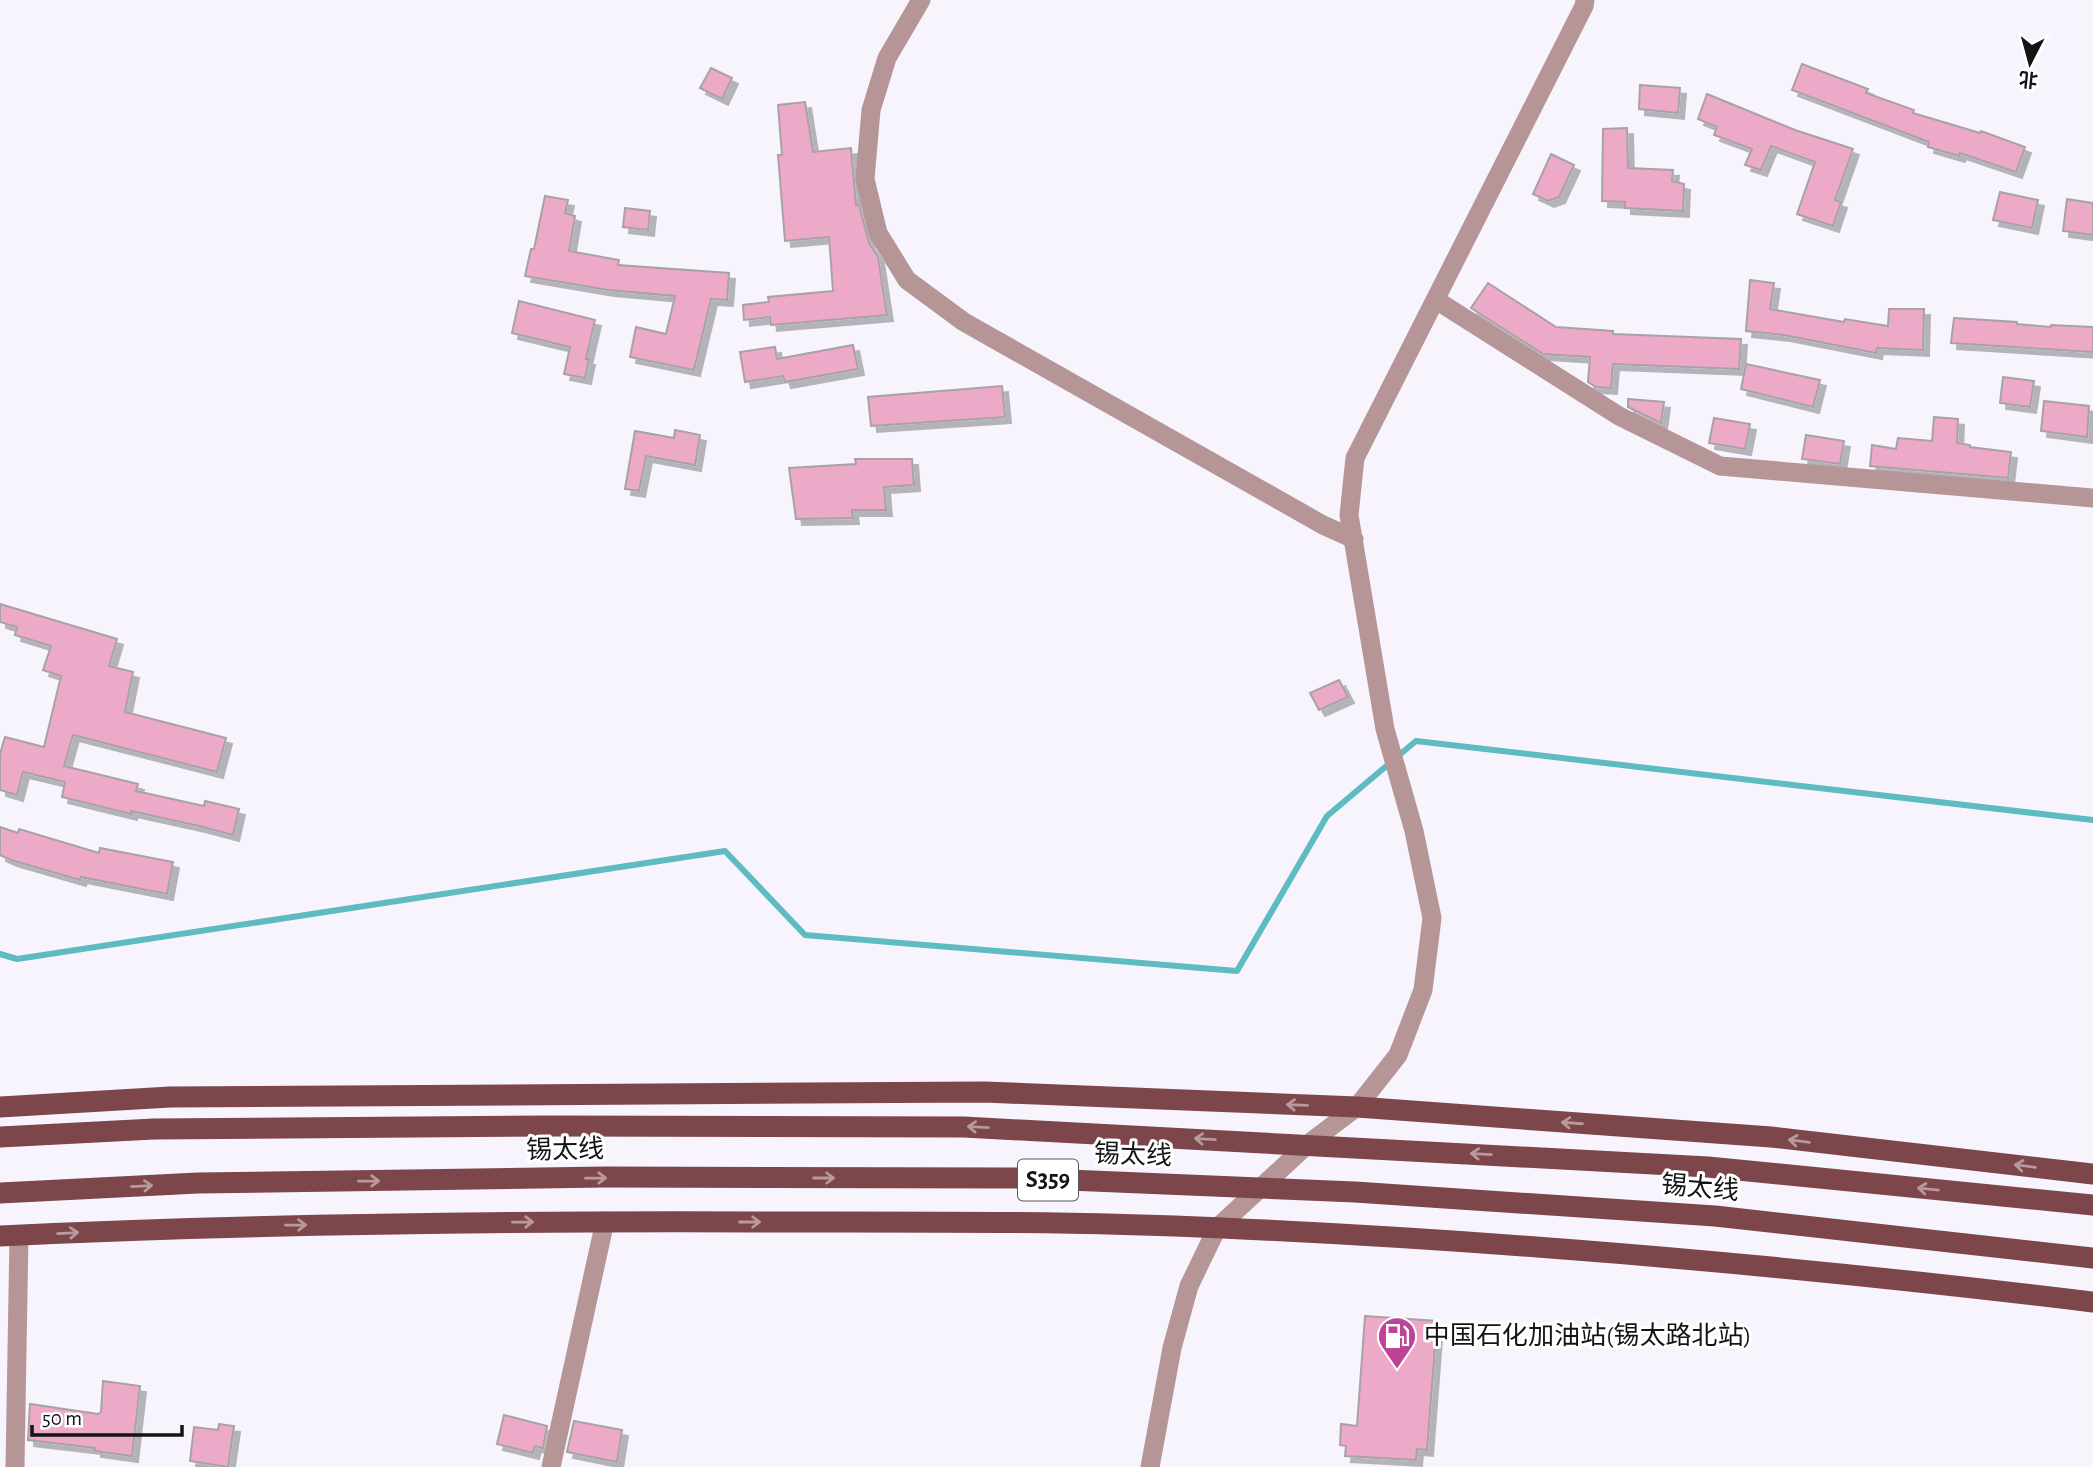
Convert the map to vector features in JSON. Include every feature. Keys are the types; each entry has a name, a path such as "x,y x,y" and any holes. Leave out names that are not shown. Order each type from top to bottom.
{"main road":[{"path":"0,1107 170,1097 956,1093 1357,1107 1771,1138 2093,1174"},
{"name":"锡太线","path":"0,1137 181,1129 937,1127 1308,1144 1708,1167 2093,1205"},
{"name":"锡太线","path":"0,1193 198,1183 605,1177 1021,1178 1355,1192 1715,1216 2093,1258"},
{"path":"9,1236 200,1227 605,1221 1020,1222 1217,1228 1711,1260 2093,1302"}],"street":[{"path":"921,0 887,58 871,110 865,179 878,233 907,281 964,322 1322,525 1354,539"},
{"path":"1150,1467 1172,1348 1189,1286 1217,1228 1308,1144 1357,1107 1398,1055 1423,990 1432,918 1415,831 1385,729 1349,515 1355,458 1585,0"},
{"path":"1436,300 1619,416 1720,466 2093,498"},
{"path":"551,1467 605,1221"},
{"path":"9,1236 15,1467"}],"building":[{"path":"1802,64 1868,89 1866,93 1914,110 1913,113 1980,133 1981,131 2025,147 2016,172 1960,153 1959,156 1928,147 1929,142 1792,90"},
{"path":"711,68 732,78 722,99 700,88"},
{"path":"1640,85 1680,88 1678,113 1639,109"},
{"path":"1707,94 1795,130 1853,149 1835,200 1841,202 1833,226 1797,214 1815,162 1771,146 1761,170 1745,165 1752,149 1714,135 1717,127 1698,119"},
{"path":"805,102 813,152 851,148 856,205 859,205 869,243 878,257 887,315 771,325 770,317 744,320 743,305 769,302 768,297 833,291 829,237 785,241 778,155 782,155 778,105"},
{"path":"1627,128 1628,168 1673,170 1672,181 1684,184 1683,211 1625,208 1625,202 1602,201 1603,129"},
{"path":"1551,154 1574,165 1559,197 1548,201 1533,194"},
{"path":"2000,192 2038,200 2032,228 1993,220"},
{"path":"545,196 568,200 565,213 575,216 569,251 619,260 618,265 729,273 727,300 711,299 694,370 630,357 636,327 666,334 675,296 608,290 525,276 531,249 534,249"},
{"path":"2067,199 2093,203 2093,235 2063,231"},
{"path":"625,208 650,211 648,230 623,227"},
{"path":"1750,280 1774,283 1770,309 1844,322 1845,319 1888,326 1889,309 1924,309 1923,350 1877,348 1876,353 1784,335 1746,331"},
{"path":"1488,283 1556,327 1613,331 1613,334 1741,339 1739,369 1613,364 1611,388 1596,387 1588,382 1590,357 1543,354 1471,308"},
{"path":"519,301 595,320 586,359 589,359 585,378 564,374 570,347 512,333"},
{"path":"1954,318 2051,327 2093,327 2093,352 1951,343"},
{"path":"853,345 858,369 785,382 783,376 745,382 740,352 775,347 777,359"},
{"path":"1746,364 1820,380 1813,407 1741,389"},
{"path":"2003,377 2034,381 2030,407 2000,403"},
{"path":"1002,386 1005,417 871,426 868,397"},
{"path":"1628,399 1664,402 1661,423 1628,407"},
{"path":"2044,401 2089,406 2087,437 2041,431"},
{"path":"1934,417 1958,419 1957,443 2011,452 2008,478 1870,466 1872,445 1896,449 1898,438 1932,441"},
{"path":"1714,418 1750,424 1745,449 1709,443"},
{"path":"675,430 700,435 695,465 646,456 639,491 625,489 635,431 674,438"},
{"path":"1806,435 1844,441 1840,464 1802,459"},
{"path":"855,459 912,459 914,485 884,487 886,510 852,510 853,518 796,519 789,468 856,464"},
{"path":"0,604 117,639 109,666 133,672 125,712 226,738 217,772 73,735 64,766 138,784 136,791 204,806 205,801 239,809 233,835 62,797 65,782 23,772 17,795 0,790 0,754 5,737 44,747 61,676 43,670 51,646 15,635 17,627 0,622"},
{"path":"1339,680 1348,697 1319,710 1310,693"},
{"path":"0,827 18,833 19,829 99,853 100,848 173,862 167,894 81,877 80,880 11,860 0,855"},
{"name":"中国石化加油站(锡太路北站)","path":"1365,1316 1437,1321 1427,1450 1417,1449 1416,1460 1345,1456 1346,1446 1340,1445 1341,1424 1357,1426"},
{"path":"103,1381 140,1386 132,1456 95,1451 95,1448 28,1440 30,1404 98,1414 101,1412"},
{"path":"504,1415 547,1426 543,1448 535,1446 533,1453 497,1444"},
{"path":"574,1421 622,1430 617,1462 567,1452"},
{"path":"219,1424 234,1426 228,1467 190,1461 194,1427 218,1430"}],"waterway":[{"path":"1398,756 1416,741 2093,820"},
{"path":"0,954 17,959 725,851 805,935 1237,971 1327,816 1390,763"}],"place":[{"name":"中国石化加油站(锡太路北站)","path":"1397,1370"}]}
